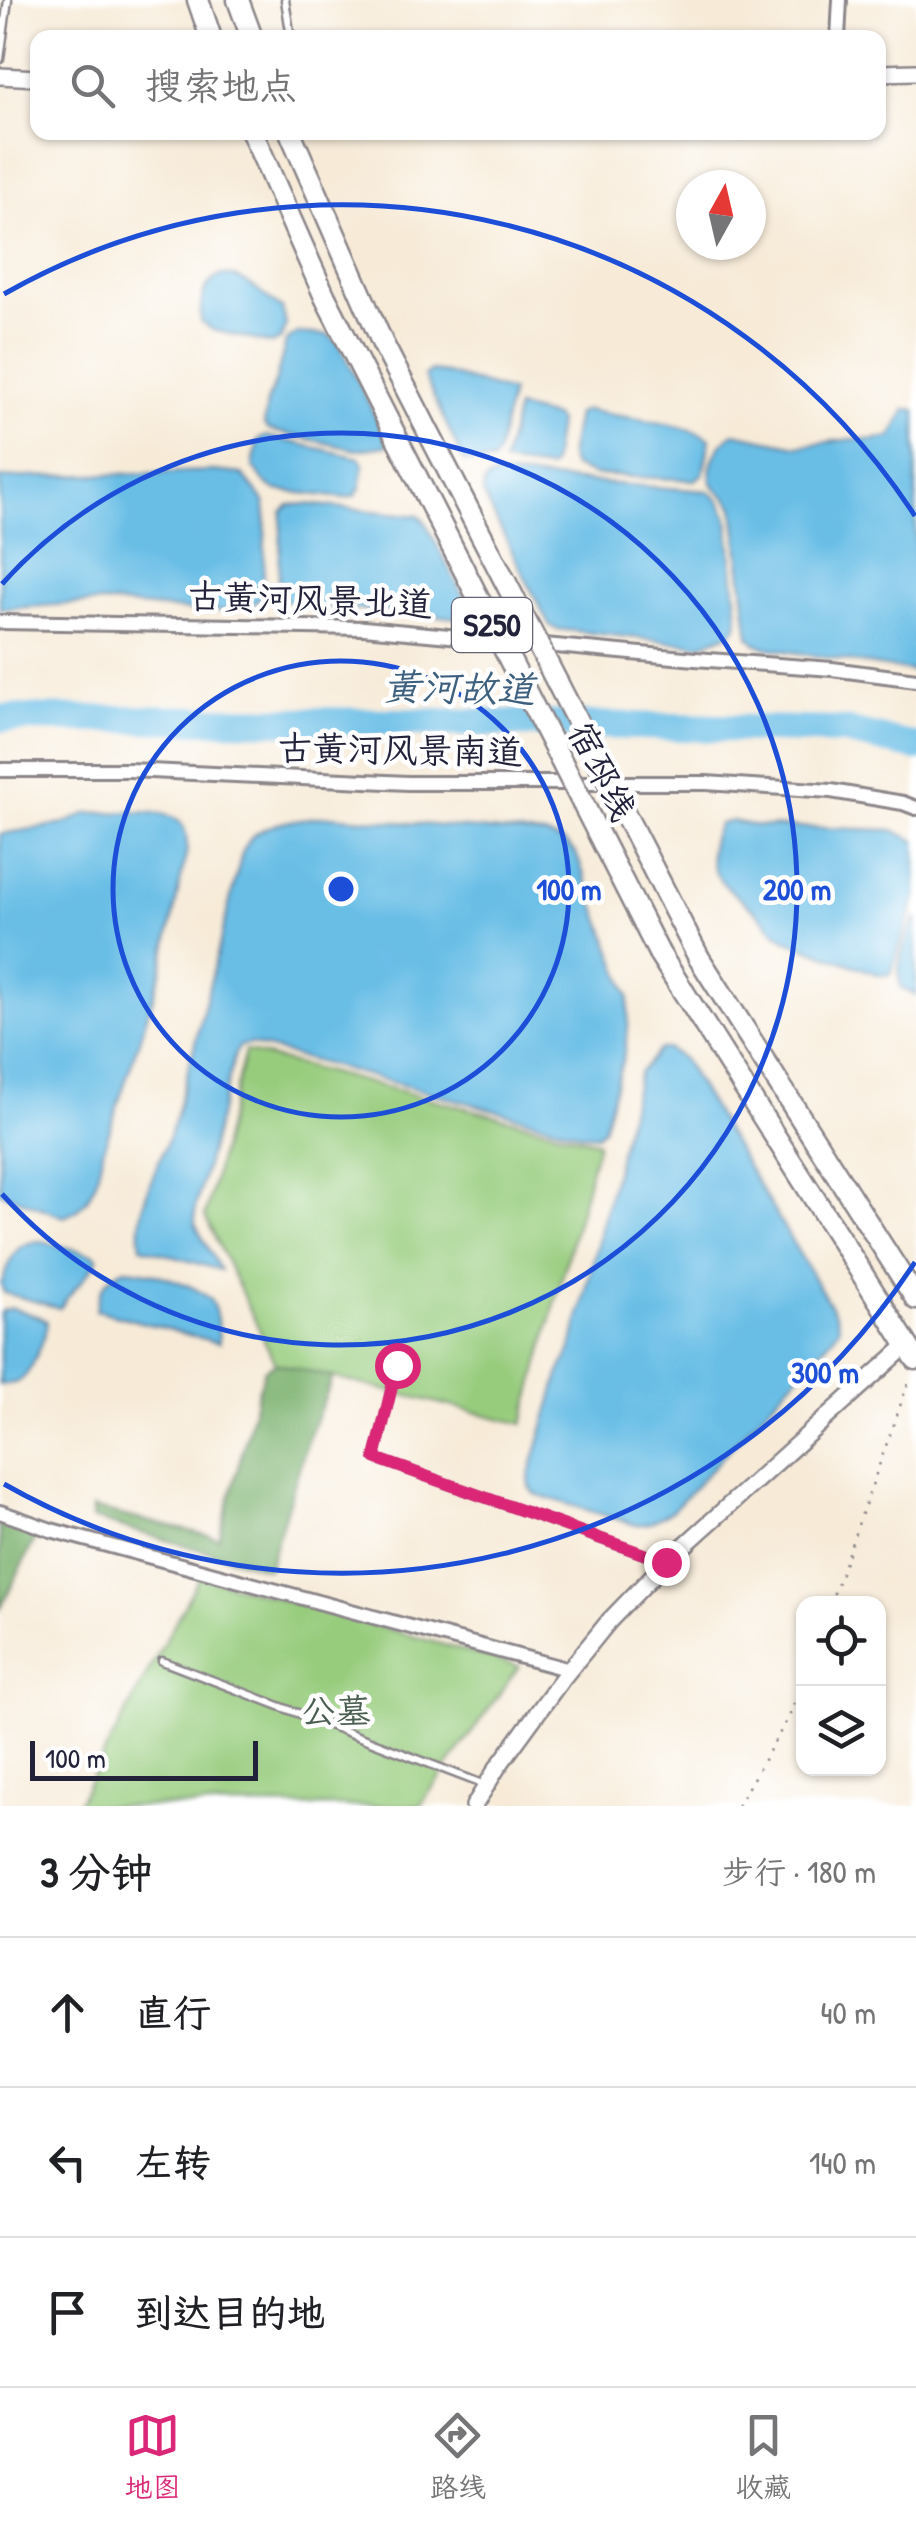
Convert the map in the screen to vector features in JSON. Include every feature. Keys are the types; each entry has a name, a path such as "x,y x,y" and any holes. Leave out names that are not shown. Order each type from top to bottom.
{"main road":[{"path":"198,0 209,30"},
{"path":"238,0 249,30"},
{"name":"宿邳线","path":"255,140 324,297 658,953 912,1352"},
{"name":"宿邳线","path":"294,140 382,342 698,958 916,1298"}],"street":[{"path":"838,30 840,0"},
{"path":"886,72 916,72"},
{"path":"0,76 30,78"},
{"name":"古黄河风景北道","path":"0,622 364,628 832,669 916,680"},
{"name":"古黄河风景南道","path":"0,770 129,770 408,783 706,783 832,791 916,808"},
{"path":"474,1806 609,1621 666,1562 912,1352"},
{"path":"0,1512 51,1530 570,1670"}],"lane":[{"path":"0,59 8,0"},
{"path":"285,0 290,30"},
{"path":"397,1365 375,1458 666,1562"},
{"path":"162,1660 486,1786"}],"path":[{"path":"833,1596 909,1381"},
{"path":"737,1806 789,1717 800,1686"}],"green space":[{"path":"245,1051 598,1142 523,1424 275,1363 205,1216"},
{"path":"275,1363 333,1377 309,1437 268,1569 92,1519 92,1508 219,1538 264,1370"},
{"path":"0,1524 37,1535 0,1610"},
{"name":"公墓","path":"200,1576 519,1666 420,1806 76,1806"}],"water":[{"path":"222,275 246,282 282,308 286,325 280,340 272,344 213,330 201,322 204,294 210,283"},
{"path":"298,333 328,335 339,343 387,446 357,450 269,430 264,425 286,341"},
{"path":"431,371 511,392 492,462 464,462 424,376"},
{"path":"517,408 554,417 558,422 552,465 548,469 503,463"},
{"path":"906,409 916,410 916,672 755,643 749,636 734,508 712,483 712,462 719,448 734,433 797,446 891,437"},
{"path":"586,410 700,433 710,439 703,474 695,480 594,475 573,467 569,457 577,413"},
{"path":"266,436 360,458 364,464 360,488 355,496 345,498 275,490 253,466 258,440"},
{"path":"214,471 242,474 264,501 263,591 255,603 224,611 101,603 0,609 0,478"},
{"path":"497,475 708,491 720,501 728,518 737,626 731,633 701,645 556,629 549,625 483,494 486,482"},
{"path":"289,505 419,516 469,607 470,616 297,604 281,599 278,591 282,512"},
{"path":"88,813 170,816 183,826 187,850 161,973 96,1181 87,1200 64,1217 0,1192 0,834 64,824"},
{"path":"330,816 545,835 564,842 576,853 629,997 623,1058 603,1129 597,1135 583,1134 251,1044 240,1046 195,1209 195,1224 220,1270 141,1247 146,1197 176,1115 242,853 251,838 267,828"},
{"path":"732,821 757,826 893,830 916,841 916,897 891,974 880,975 788,941 729,889 715,871 710,851 719,824"},
{"path":"916,917 916,995 902,989 899,972"},
{"path":"660,1049 668,1049 683,1059 836,1315 839,1327 673,1510 650,1523 636,1525 535,1494 529,1477 559,1375 572,1347 639,1073"},
{"path":"40,1241 94,1254 98,1259 60,1308 4,1293 1,1284 18,1249"},
{"path":"124,1269 172,1279 206,1296 215,1312 219,1343 96,1310 104,1285"},
{"path":"12,1308 47,1321 46,1328 37,1355 22,1379 0,1385 0,1314"}],"waterway":[{"name":"黄河故道","path":"0,718 845,731 916,747"}],"route":[{"path":"397,1365 375,1458 666,1562"}]}
